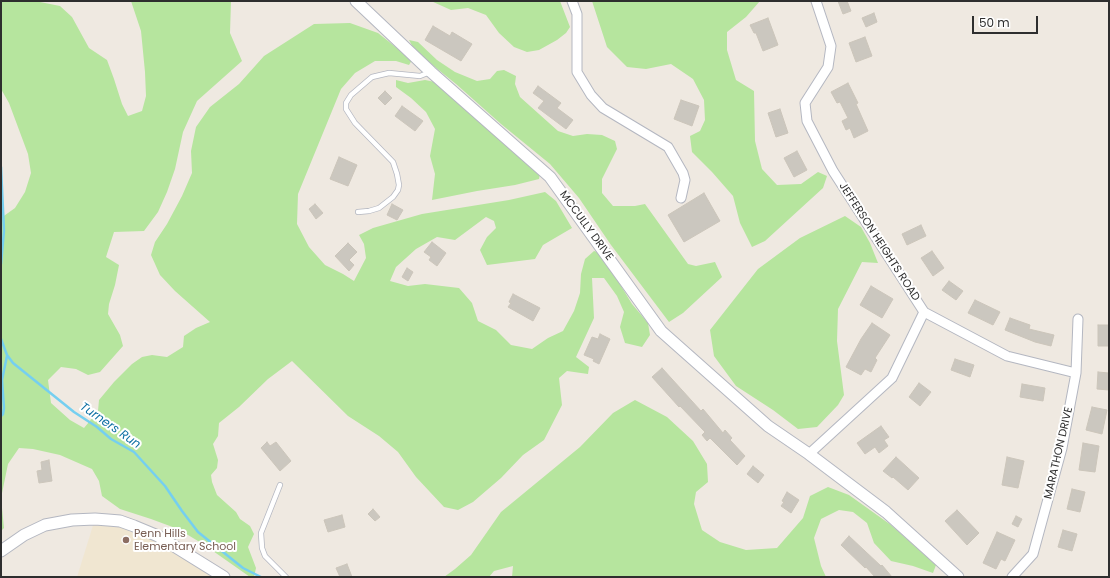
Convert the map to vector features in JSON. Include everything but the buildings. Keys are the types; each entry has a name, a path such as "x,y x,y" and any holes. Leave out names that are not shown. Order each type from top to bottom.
{"street":[{"name":"MCCULLY DRIVE","path":"356,1 431,72 550,177 661,331 768,426 809,454"},
{"path":"572,1 578,14 577,72 591,95 603,108 668,147 684,173 685,180 681,198"},
{"name":"JEFFERSON HEIGHTS ROAD","path":"809,454 892,378 924,312 833,171 807,121 805,103 828,68 831,46 816,1"},
{"path":"924,312 1007,356 1076,373"},
{"name":"MARATHON DRIVE","path":"1012,577 1033,554 1062,448 1076,373 1078,319"},
{"path":"809,454 886,512 958,577"},
{"path":"1,551 24,535 45,525 72,520 120,521 158,536 224,577"}],"lane":[{"path":"358,212 369,211 383,206 393,197 398,190 399,185 393,162 355,123 346,109 346,103 351,95 372,77 389,74 420,76 431,72"},
{"path":"280,485 261,533 262,548 266,556 286,577"}],"shaded area":[{"name":"Penn Hills Elementary School","path":"95,519 145,530 224,577 77,577"}],"green space":[{"path":"1,1 38,1 60,6 72,17 89,48 107,60 122,104 128,116 142,111 146,96 141,31 131,1 231,1 230,33 242,61 197,101 183,132 175,169 158,212 144,231 114,232 106,257 119,265 109,304 108,314 120,335 123,346 100,372 88,375 76,369 61,367 48,380 51,403 70,420 84,428 98,411 99,400 132,364 142,357 152,355 167,357 183,347 184,336 196,328 210,322 175,291 160,275 151,255 155,242 167,224 192,173 191,151 196,127 210,107 239,84 264,56 314,24 350,23 378,33 412,60 409,65 396,61 375,61 355,73 341,89 298,194 297,224 309,247 325,265 354,281 366,258 364,244 359,235 373,228 422,214 509,200 545,192 556,201 572,228 543,245 535,259 487,265 480,250 487,237 496,228 494,221 486,217 455,240 437,237 416,249 396,267 390,281 408,286 425,284 459,288 472,303 478,321 496,330 511,345 532,349 548,338 563,331 574,311 580,293 581,274 585,259 594,251 601,253 632,304 648,323 650,335 642,347 625,343 620,327 624,312 617,296 604,278 592,278 594,318 576,357 589,367 588,374 567,371 559,378 562,405 544,440 523,455 501,478 473,502 458,510 444,507 416,477 398,452 379,436 348,416 292,361 268,379 239,407 219,423 218,436 213,444 218,460 217,468 211,475 217,495 236,512 240,519 250,526 254,534 248,547 256,568 254,577 250,577 203,544 178,529 120,509 102,496 99,481 92,469 60,455 33,449 19,448 8,464 1,498 1,218 15,208 25,192 31,173 28,154 9,103 1,89"},
{"path":"431,1 560,1 570,27 566,33 557,40 539,50 527,52 514,47 499,33 486,15 468,8 451,10"},
{"path":"592,1 760,1 746,17 727,32 727,50 736,80 754,91 755,141 762,169 777,185 801,184 818,172 827,176 823,188 765,241 752,247 740,223 733,196 692,152 690,136 700,131 705,120 704,100 693,79 671,64 646,69 627,67 607,47"},
{"path":"409,40 418,42 437,60 455,72 477,81 490,79 497,71 504,70 516,76 515,84 520,97 558,131 573,136 587,134 602,135 615,141 617,149 602,179 602,193 613,206 635,206 645,204 688,264 696,266 715,262 722,277 683,313 669,322 611,245 579,198 550,164 415,51"},
{"path":"396,80 408,83 425,80 435,82 540,173 539,179 515,185 432,200 435,174 430,156 435,129 426,112 396,87"},
{"path":"845,216 861,227 870,243 878,263 862,262 838,309 837,341 844,395 838,405 817,427 798,429 773,410 736,386 714,356 710,330 758,269 800,238"},
{"path":"635,400 667,417 693,441 707,464 708,482 696,492 694,504 702,530 720,542 746,550 777,548 803,518 810,496 828,487 849,495 891,525 936,565 933,573 913,566 891,561 874,543 867,523 853,512 839,510 821,519 814,538 821,566 826,577 512,577 513,566 494,571 489,577 444,577 471,555 501,512 580,447 613,413"},
{"path":"1,498 4,528 1,531"}],"waterway":[{"name":"Turners Run","path":"1,167 4,231 1,264"},
{"name":"Turners Run","path":"1,339 7,355 13,363 74,412 97,427 111,439 134,452 165,486 198,532 243,568 261,577"},
{"path":"1,416 4,408 2,380 7,356"}],"place":[{"name":"Penn Hills Elementary School","path":"126,540"}]}
